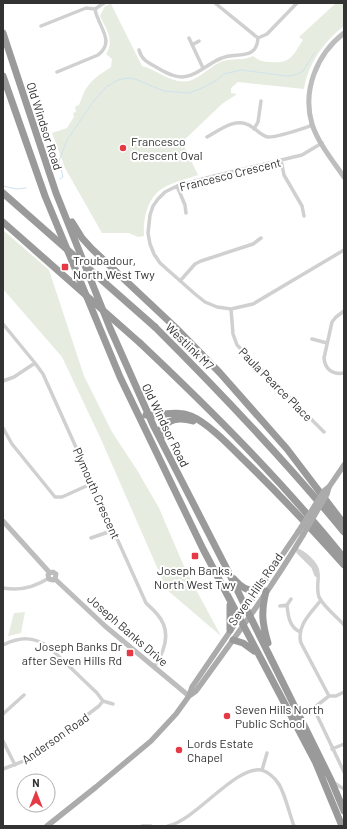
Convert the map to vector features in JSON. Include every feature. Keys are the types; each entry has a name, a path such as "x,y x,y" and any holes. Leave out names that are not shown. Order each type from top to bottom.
{"highway":[{"name":"Old Windsor Road","path":"3,33 56,193 110,328 161,440 230,575 331,780 344,811"},
{"name":"Old Windsor Road","path":"3,76 58,230 132,403 203,549 315,761 342,826"},
{"path":"56,193 74,227 92,249 176,328 220,373 288,449 344,524"},
{"name":"Westlink M7","path":"3,194 155,328 208,380 314,496 344,532"},
{"path":"3,222 140,343 217,418 274,476 344,558"},
{"path":"132,403 141,414 149,415 173,413 190,416 200,421 228,444 285,501 344,565"},
{"path":"161,440 160,432 167,422 174,419 183,419 200,424 228,444"},
{"path":"230,575 245,589 257,591"},
{"path":"266,591 262,620 272,661"},
{"path":"228,596 231,608 230,630"},
{"path":"233,640 249,646 259,655"}],"main road":[{"name":"Seven Hills Road","path":"189,696 192,687 230,630 328,494 329,487 344,465"},
{"name":"Seven Hills Road","path":"47,826 108,778 151,741 172,719 189,696 196,691 291,557 299,534"},
{"path":"286,552 295,549"}],"street":[{"path":"41,26 86,8 95,9 104,3"},
{"path":"215,3 258,38"},
{"path":"258,38 267,34 297,3"},
{"path":"57,72 98,55 106,46 105,36 96,16 95,9"},
{"path":"344,32 329,48 314,72 310,86 309,100 313,125 322,143 344,177"},
{"path":"189,38 204,68"},
{"path":"139,50 142,58 147,63 172,76 189,77 224,57 246,55 258,44 258,38"},
{"path":"192,44 199,41"},
{"path":"254,129 258,122 261,101"},
{"path":"207,137 230,124 242,123 251,126 268,137 288,133 313,125"},
{"name":"Francesco Crescent","path":"322,143 306,153 177,186 165,192 153,206 149,220 148,233 150,244 160,263 205,302 217,307 231,309 253,304 344,250"},
{"path":"281,160 284,175 302,206 304,216"},
{"path":"177,186 185,205 186,213"},
{"path":"180,281 196,264 201,261 253,244 261,238"},
{"name":"Paula Pearce Place","path":"231,309 233,334 237,345 324,432"},
{"path":"344,311 332,322 324,358 324,364 328,370 333,373 344,373"},
{"name":"Plymouth Crescent","path":"3,324 36,363 43,374 146,603 159,616 165,627 166,638 164,652 154,667"},
{"path":"312,339 327,343"},
{"path":"3,381 14,377 36,363"},
{"path":"3,428 12,444 55,497 62,497 93,483"},
{"path":"3,521 49,576 38,584 20,589 3,588"},
{"path":"91,538 114,530"},
{"path":"295,549 313,567 318,578 318,595 321,600 344,625"},
{"name":"Joseph Banks Drive","path":"49,576 51,580 55,579 105,626 189,696"},
{"path":"291,599 287,605 289,618 294,630 300,632"},
{"path":"321,600 303,624 300,632 301,643 329,696"},
{"path":"280,606 287,605"},
{"path":"3,645 25,638 42,642 97,692 103,701 113,704"},
{"path":"344,692 336,696 329,696 315,707 315,711 344,772"},
{"path":"3,714 24,694"},
{"name":"Anderson Road","path":"3,769 24,762 34,756 99,706 103,701"},
{"path":"3,741 14,765"},
{"path":"332,749 344,744"},
{"path":"262,770 266,753"},
{"path":"168,826 175,825 238,778 250,771 262,770 273,777 279,784 294,826"},
{"path":"331,780 344,790 340,801"},
{"path":"142,826 151,826"}],"shaded area":[{"path":"336,3 344,3 344,26 330,39 318,54 309,71 304,89 238,82 231,88 231,93 237,94 222,104 182,142 198,175 171,184 163,188 153,197 145,216 144,236 138,237 129,233 102,233 65,168 52,133 67,128 74,117 73,113 76,112 75,107 79,105 85,90 91,82 111,67 112,59 106,54 109,49 110,39 100,16 105,6 111,4 142,66 174,80 187,81 194,79 215,65 227,60 253,56 266,62 283,62 287,60 294,54 303,40 299,37"},
{"path":"3,230 49,270 84,376 112,432 137,470 159,508 186,571 221,636 167,590 100,437 62,357 3,289"},
{"path":"25,612 21,633 8,636 14,613"}],"waterway":[{"path":"60,179 63,177 59,161 67,140 93,102 106,87 118,80 128,78 135,79 164,91 189,93 217,80 224,74 241,70 287,76 295,75 303,71 315,52"},
{"path":"3,186 16,189 26,188"}],"place":[{"name":"Francesco Crescent Oval","path":"123,148"},
{"name":"Troubadour, North West Twy","path":"65,267"},
{"name":"Joseph Banks, North West Twy","path":"195,556"},
{"name":"Joseph Banks Dr after Seven Hills Rd","path":"130,653"},
{"name":"Seven Hills North Public School","path":"227,716"},
{"name":"Lords Estate Chapel","path":"179,750"}]}
